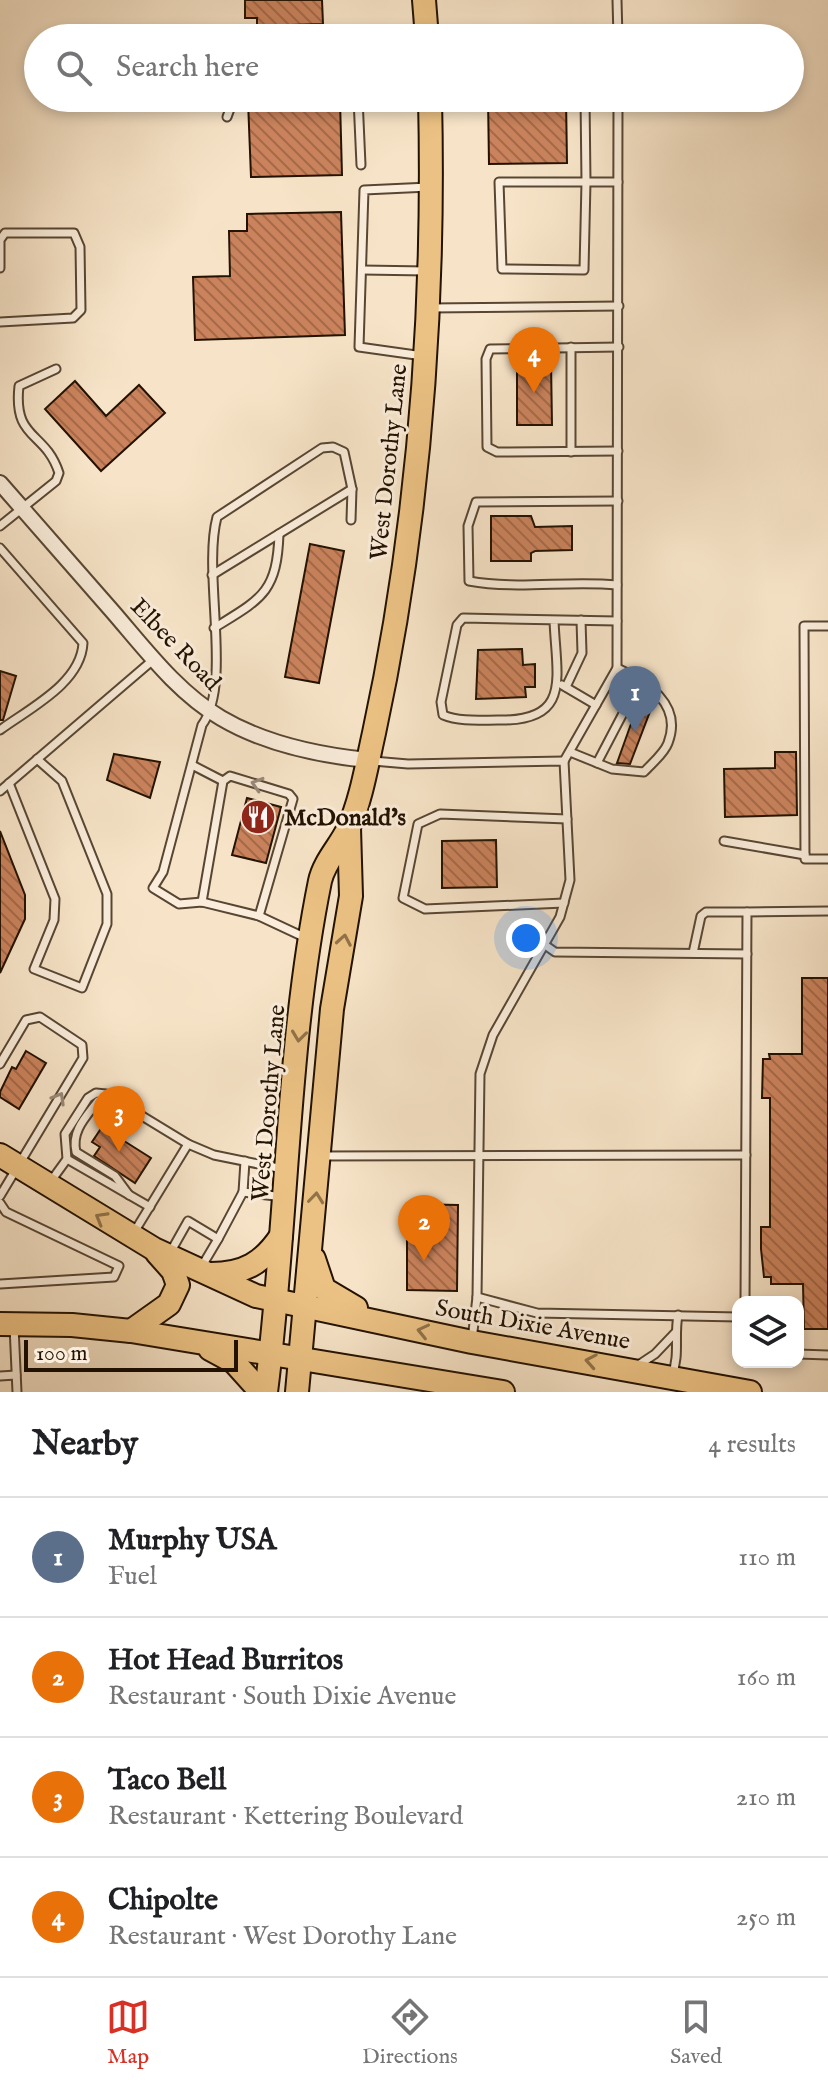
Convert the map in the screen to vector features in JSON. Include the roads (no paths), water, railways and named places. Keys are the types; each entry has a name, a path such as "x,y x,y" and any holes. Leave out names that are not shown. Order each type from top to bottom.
{"main road":[{"path":"424,0 426,24"},
{"name":"West Dorothy Lane","path":"264,1392 277,1299 311,939 321,876 349,826 367,760 406,549 426,357 432,187 430,112"},
{"name":"West Dorothy Lane","path":"297,1392 332,1009 351,896 349,826"},
{"name":"South Dixie Avenue","path":"10,1160 50,1182 162,1256 256,1296 306,1304 472,1342 633,1368 668,1384 750,1392"},
{"path":"203,1272 230,1274 255,1264 267,1256 282,1235"},
{"path":"312,1252 316,1276 324,1289 374,1319"},
{"path":"131,1331 169,1304 178,1285 162,1256"},
{"path":"7,1324 131,1331 503,1392"},
{"path":"195,1341 234,1362 264,1392"}],"street":[{"name":"Elbee Road","path":"0,483 154,658 212,712 262,737 293,747 367,760"}],"lane":[{"path":"617,0 618,24"},
{"path":"227,117 229,112"},
{"path":"359,112 361,165"},
{"path":"585,112 586,182 584,270 502,269 499,182 586,182 618,182"},
{"path":"472,1342 477,1297 480,1074 493,1035 545,945 564,903 570,880 564,761 617,668 618,112"},
{"path":"426,357 359,347 364,190 432,187"},
{"path":"0,268 0,240 5,233 74,233 80,247 81,310 73,318 0,322"},
{"path":"362,270 430,271"},
{"path":"428,308 619,306"},
{"path":"571,347 571,452"},
{"path":"618,451 497,452 487,447 486,359 490,349 619,347"},
{"path":"0,526 56,481 59,473 54,457 23,426 17,410 19,386 56,369"},
{"path":"311,939 278,928 259,916 202,902 179,904 153,888 163,872 202,725 212,712 216,674 213,535 217,517 322,448 333,447 344,452 352,489 351,520"},
{"path":"212,575 352,489"},
{"path":"617,585 578,581 491,585 469,581 468,526 476,502 618,501"},
{"path":"214,628 253,604 268,587 278,566 279,534"},
{"path":"0,548 83,643 82,658 59,687 0,730"},
{"path":"554,620 557,681 551,705 539,717 525,721 454,720 443,715 441,702 457,625 463,618 617,621"},
{"path":"566,687 582,653 581,620"},
{"path":"828,626 804,626 805,859 828,859"},
{"path":"0,791 154,658"},
{"path":"570,752 612,769 644,772 668,745 671,726 667,708 657,691 641,679 617,668"},
{"path":"597,763 641,679"},
{"path":"557,681 596,705"},
{"path":"9,783 55,899 54,920 34,969 82,988 107,924 107,894 62,781 37,759"},
{"path":"367,760 408,764 564,761"},
{"path":"192,765 223,781"},
{"path":"202,902 223,781 230,776 289,794 293,799 259,916"},
{"path":"564,903 425,909 403,898 418,824 440,814 567,819"},
{"path":"724,841 805,855"},
{"path":"693,953 701,916 706,912 828,911"},
{"path":"745,1296 747,912"},
{"path":"545,945 555,952 747,954"},
{"path":"0,1064 26,1020 40,1017 82,1045 83,1058 10,1160 0,1196"},
{"path":"50,1182 67,1159 65,1134 88,1098 96,1093 106,1094 188,1144 214,1155 287,1169"},
{"path":"122,1104 98,1101 77,1130 74,1141 76,1152 115,1176 129,1195"},
{"path":"132,1236 188,1144"},
{"path":"320,1156 746,1155"},
{"path":"67,1159 150,1207"},
{"path":"203,1272 243,1192 245,1161"},
{"path":"243,1192 285,1197"},
{"path":"0,1203 6,1212 119,1266 114,1277 0,1284"},
{"path":"162,1256 188,1221 218,1239"},
{"path":"477,1297 537,1313 732,1317"},
{"path":"668,1384 678,1360 675,1333 678,1315"},
{"path":"7,1324 17,1392"},
{"path":"633,1368 655,1354 675,1333"},
{"path":"804,1354 828,1355"},
{"path":"0,1376 16,1375"}],"place":[{"name":"Chipolte","path":"534,393"},
{"name":"Murphy USA","path":"635,732"},
{"name":"McDonald's","path":"258,817"},
{"name":"Taco Bell","path":"119,1152"},
{"name":"Hot Head Burritos","path":"424,1261"}]}
